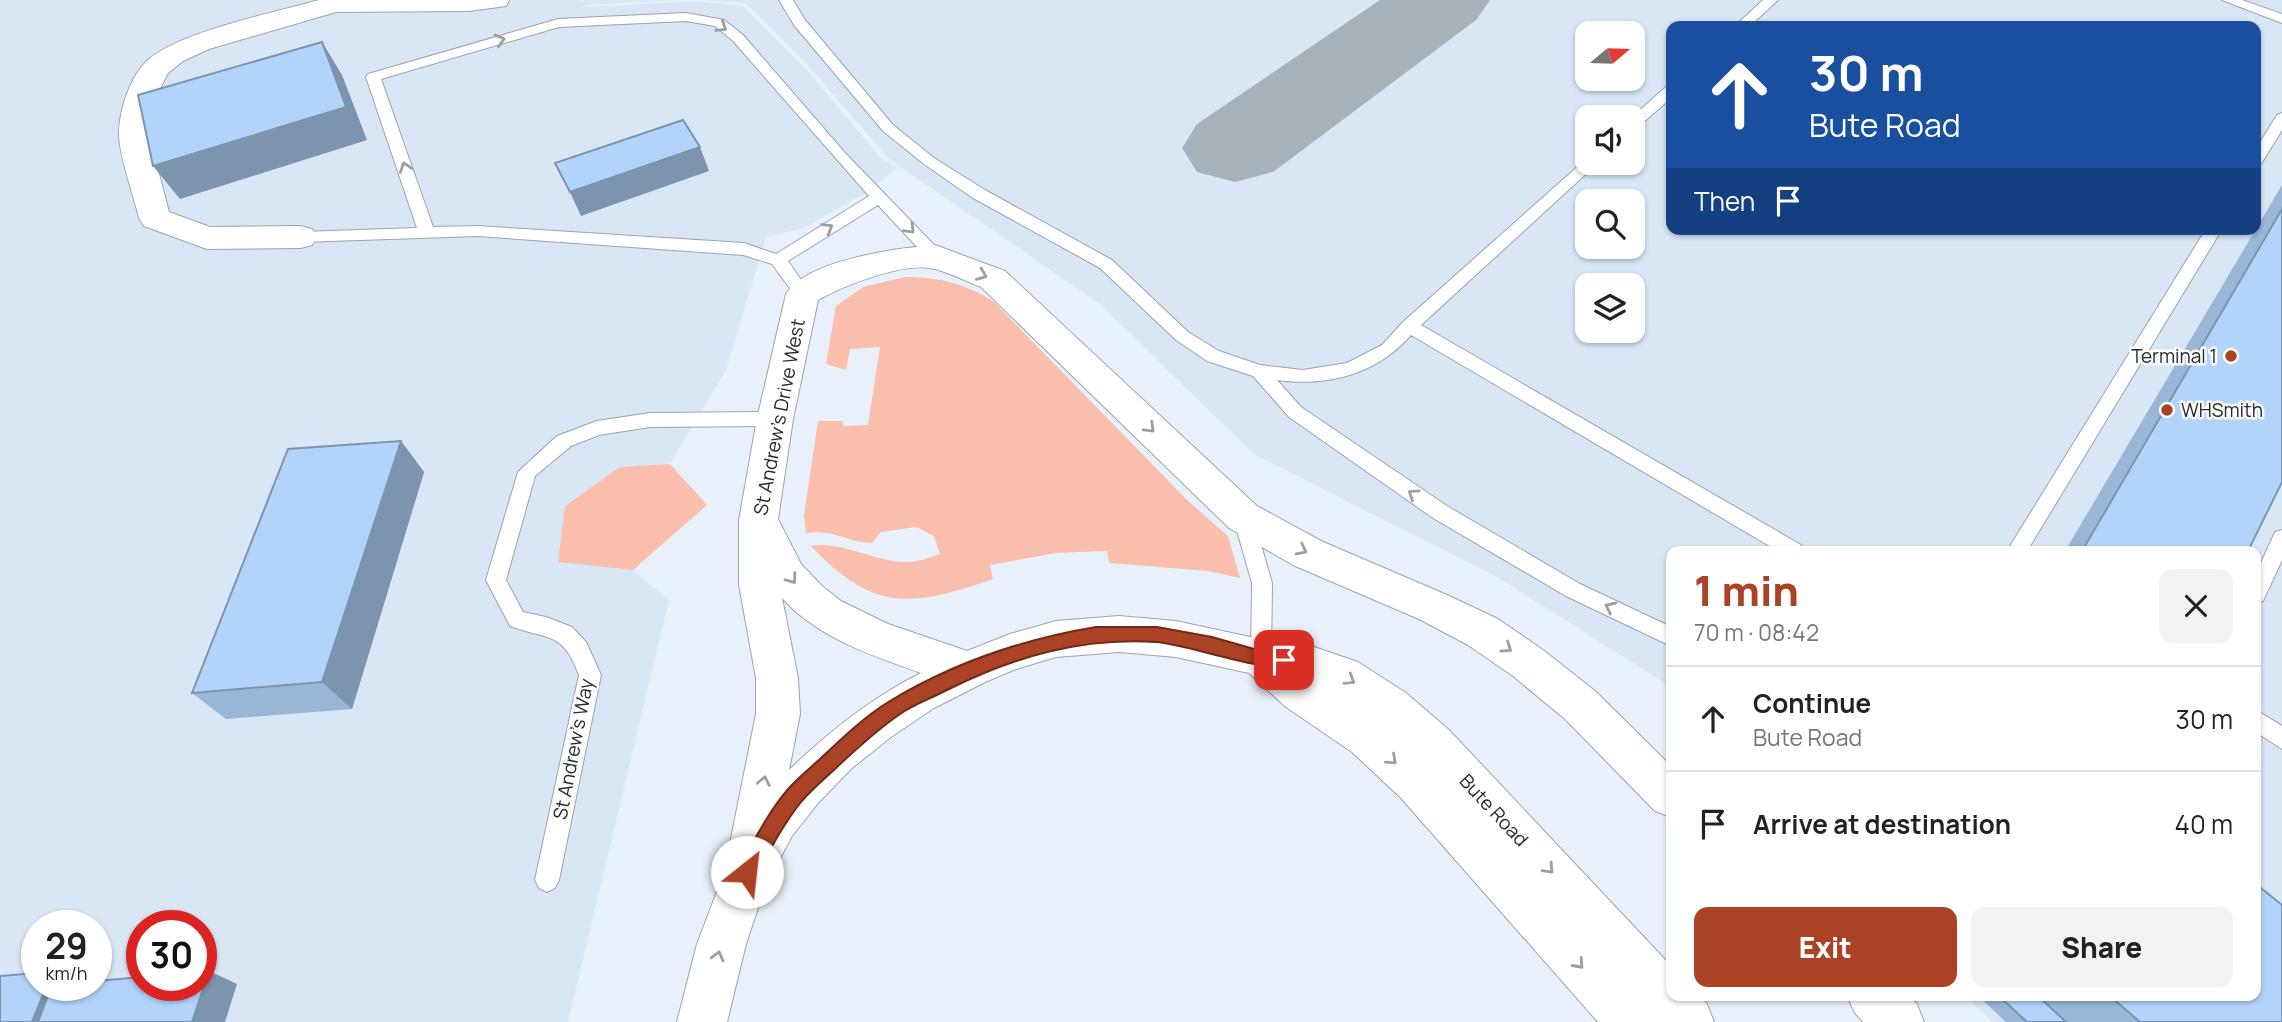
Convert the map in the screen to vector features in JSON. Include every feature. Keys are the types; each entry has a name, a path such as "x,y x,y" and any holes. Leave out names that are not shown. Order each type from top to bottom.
{"street":[{"path":"302,237 207,238 155,218 134,135 140,98 156,68 173,55 199,43 342,2 469,4 496,0"},
{"path":"803,294 831,278 884,261 935,256 993,279 1243,516 1307,553 1433,607 1483,632 1528,663 1580,705 1666,791"},
{"name":"St Andrew's Drive West","path":"747,872 778,714 777,678 759,585 758,520 775,419 803,294"},
{"path":"758,520 792,583 831,617 879,639 969,670"},
{"name":"Bute Road","path":"969,670 1036,646 1096,634 1157,635 1212,645 1261,658 1307,661 1342,674 1393,708 1443,754 1666,997"},
{"name":"Bute Road","path":"1261,658 1301,694 1367,738 1417,783 1631,1022"},
{"name":"St Andrew's Drive West","path":"702,1022 729,915 747,872 775,823 796,794 895,707 969,670"},
{"name":"Bute Road","path":"1670,1001 1689,1022"},
{"path":"1877,1001 1899,1022"}],"lane":[{"path":"786,0 799,22 888,128 929,161 979,194 1106,264 1182,336 1213,356 1259,371 1303,377 1351,369 1388,350 1409,326 1577,175"},
{"path":"1748,21 1771,0"},
{"path":"2229,0 2282,19"},
{"path":"427,232 373,77 558,23 686,17 719,23 738,38 840,156 935,256"},
{"path":"1645,113 1666,94"},
{"path":"2261,153 2282,118"},
{"path":"778,260 879,197"},
{"path":"302,237 478,232 744,249 778,260 803,294"},
{"path":"2020,546 2210,235"},
{"path":"1409,326 1785,546"},
{"path":"1259,371 1295,412 1440,512 1573,590 1666,635"},
{"name":"St Andrew's Way","path":"547,880 590,675 579,645 555,626 517,620 496,580 527,472 564,441 597,428 650,420 775,419"},
{"path":"1243,516 1262,583 1261,658"},
{"path":"2261,584 2282,538"},
{"path":"2261,724 2282,739"}],"shaded area":[{"path":"0,0 582,0 585,4 584,0 683,0 585,5 695,1 743,6 807,70 879,156 897,168 867,192 804,228 766,237 726,370 670,464 620,467 559,562 633,570 669,600 568,1022 0,1022"},
{"path":"701,0 2282,0 2282,1022 1993,1022 1970,1001 2261,1001 2261,546 1666,546 1666,684 1497,577 1254,454 1100,304 889,159 810,68 745,3"},
{"path":"905,277 950,282 993,301 1187,500 1228,536 1240,578 1208,571 1109,563 1107,551 1056,553 990,565 993,579 916,599 875,593 834,568 811,546 834,546 884,559 908,562 940,554 934,536 916,527 881,532 872,543 833,534 806,533 804,515 818,421 843,421 843,426 868,425 880,347 850,349 846,370 826,364 836,306 863,287"},
{"path":"670,464 707,505 633,570 558,562 565,506 620,467"}],"building":[{"path":"322,42 346,107 153,166 138,95"},
{"path":"683,120 700,147 570,192 555,163"},
{"name":"Terminal 1","path":"2282,209 2282,482 2250,546 2085,546"},
{"path":"401,441 322,682 192,693 288,449"},
{"path":"2261,888 2282,905 2282,1022 2140,1022 2116,1001 2261,1001"},
{"path":"21,974 21,1001 41,1001 32,1022 0,1022 0,976"},
{"path":"126,978 126,1001 199,1001 192,1022 38,1022 46,1001 112,1001 112,980"},
{"path":"2004,1001 2043,1001 2066,1022 2027,1022"}],"taxiway":[{"path":"1235,148 1443,0"}],"place":[{"name":"Terminal 1","path":"2231,356"},
{"name":"WHSmith","path":"2167,410"}],"route":[{"path":"747,872 775,823 796,794 895,707 969,670 1014,652 1096,634 1157,635 1212,645 1261,658 1284,660"}]}
